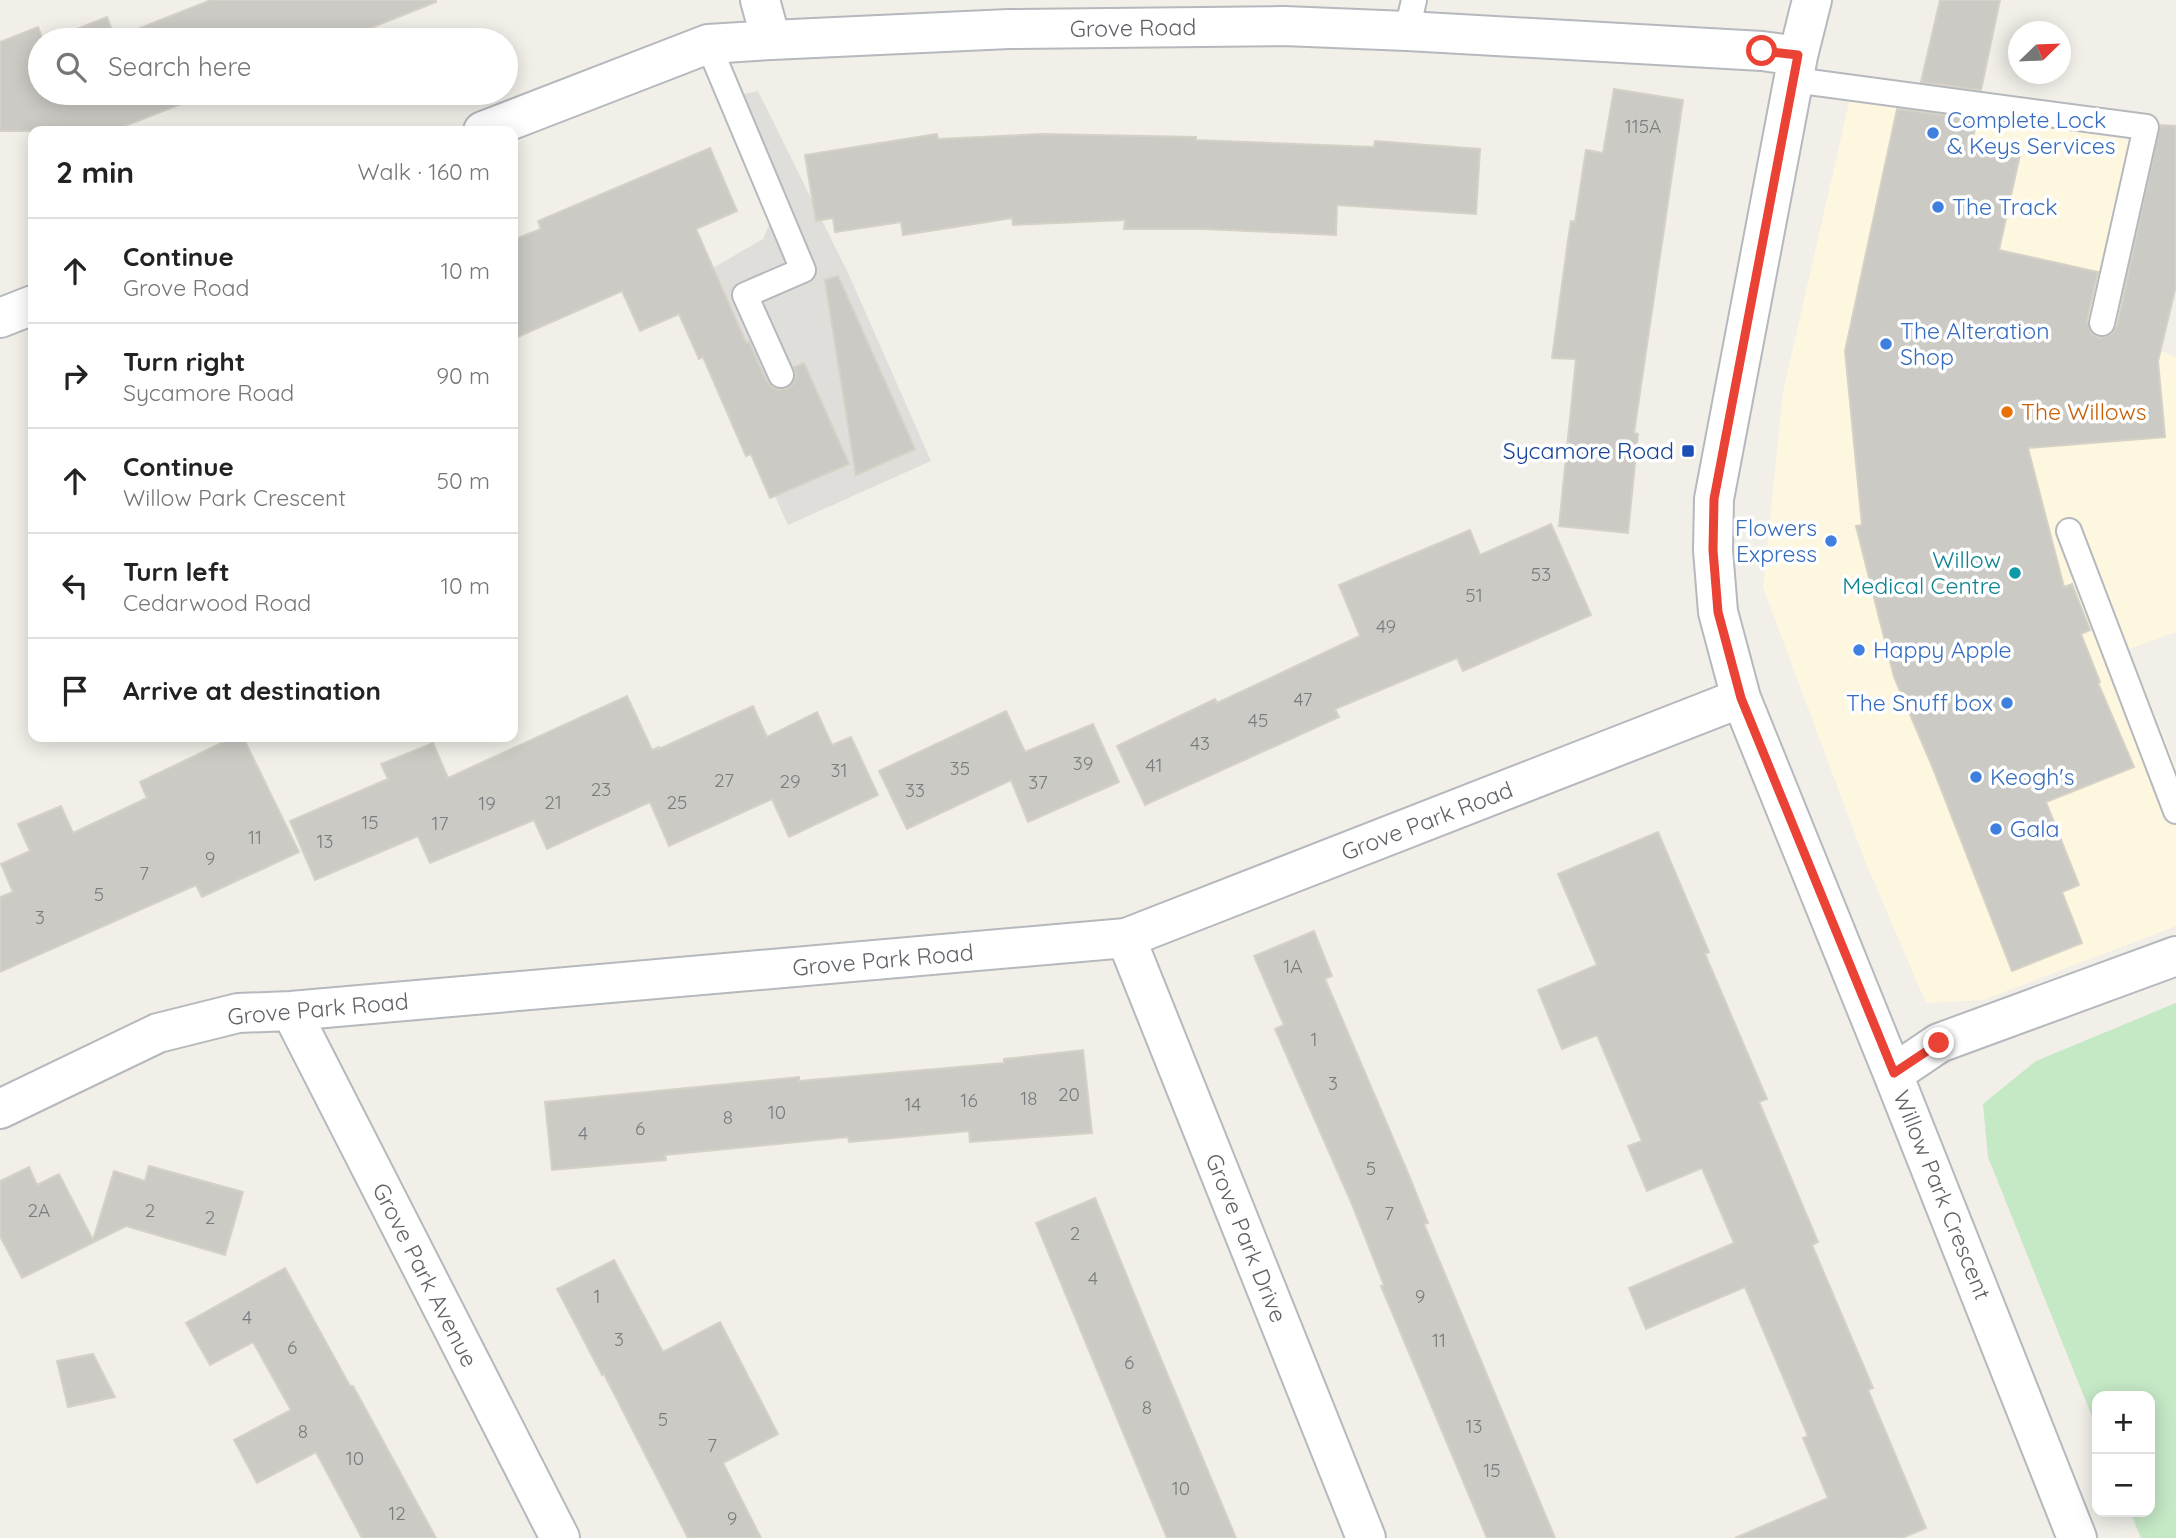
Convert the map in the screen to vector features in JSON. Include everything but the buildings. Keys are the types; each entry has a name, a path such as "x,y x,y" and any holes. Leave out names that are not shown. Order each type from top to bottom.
{"street":[{"path":"761,0 771,40"},
{"path":"1741,698 1718,612 1713,550 1714,499 1796,68 1812,0"},
{"name":"Grove Road","path":"496,126 708,44 1284,13 1411,15 1762,51 1796,68"},
{"path":"0,318 28,307"},
{"name":"Grove Park Road","path":"1,1106 158,1033 238,1013 290,1011 1126,938 1741,698"},
{"name":"Willow Park Crescent","path":"1741,698 1894,1073 2077,1538"},
{"name":"Grove Park Drive","path":"1126,938 1366,1538"},
{"path":"1894,1073 1939,1043 2176,956"},
{"name":"Grove Park Avenue","path":"290,1011 560,1538"}],"lane":[{"path":"708,44 803,270 745,295 781,375"},
{"path":"1796,68 2146,127 2102,323"},
{"path":"2069,531 2176,811"}],"shaded area":[{"path":"1854,81 2176,127 2176,286 2161,351 2176,357 2176,632 2129,649 2176,768 2176,926 1983,1000 1926,1003 1864,858 1763,587 1783,392"},
{"path":"758,91 849,275 931,461 788,525 680,287 763,239 771,221 721,99"}],"green space":[{"path":"2176,1003 2176,1538 2141,1538 2132,1517 2155,1517 2155,1391 2092,1391 2092,1417 1988,1157 1983,1104 2036,1061"}],"place":[{"name":"Complete Lock & Keys Services","path":"1933,133"},
{"name":"The Track","path":"1938,207"},
{"name":"The Alteration Shop","path":"1886,344"},
{"name":"The Willows","path":"2007,412"},
{"name":"Sycamore Road","path":"1688,451"},
{"name":"Flowers Express","path":"1831,541"},
{"name":"Willow Medical Centre","path":"2015,573"},
{"name":"Happy Apple","path":"1859,650"},
{"name":"The Snuff box","path":"2007,703"},
{"name":"Keogh's","path":"1976,777"},
{"name":"Gala","path":"1996,829"}],"route":[{"path":"1762,51 1798,55 1714,499 1713,550 1718,612 1741,698 1894,1073 1939,1043"}]}
